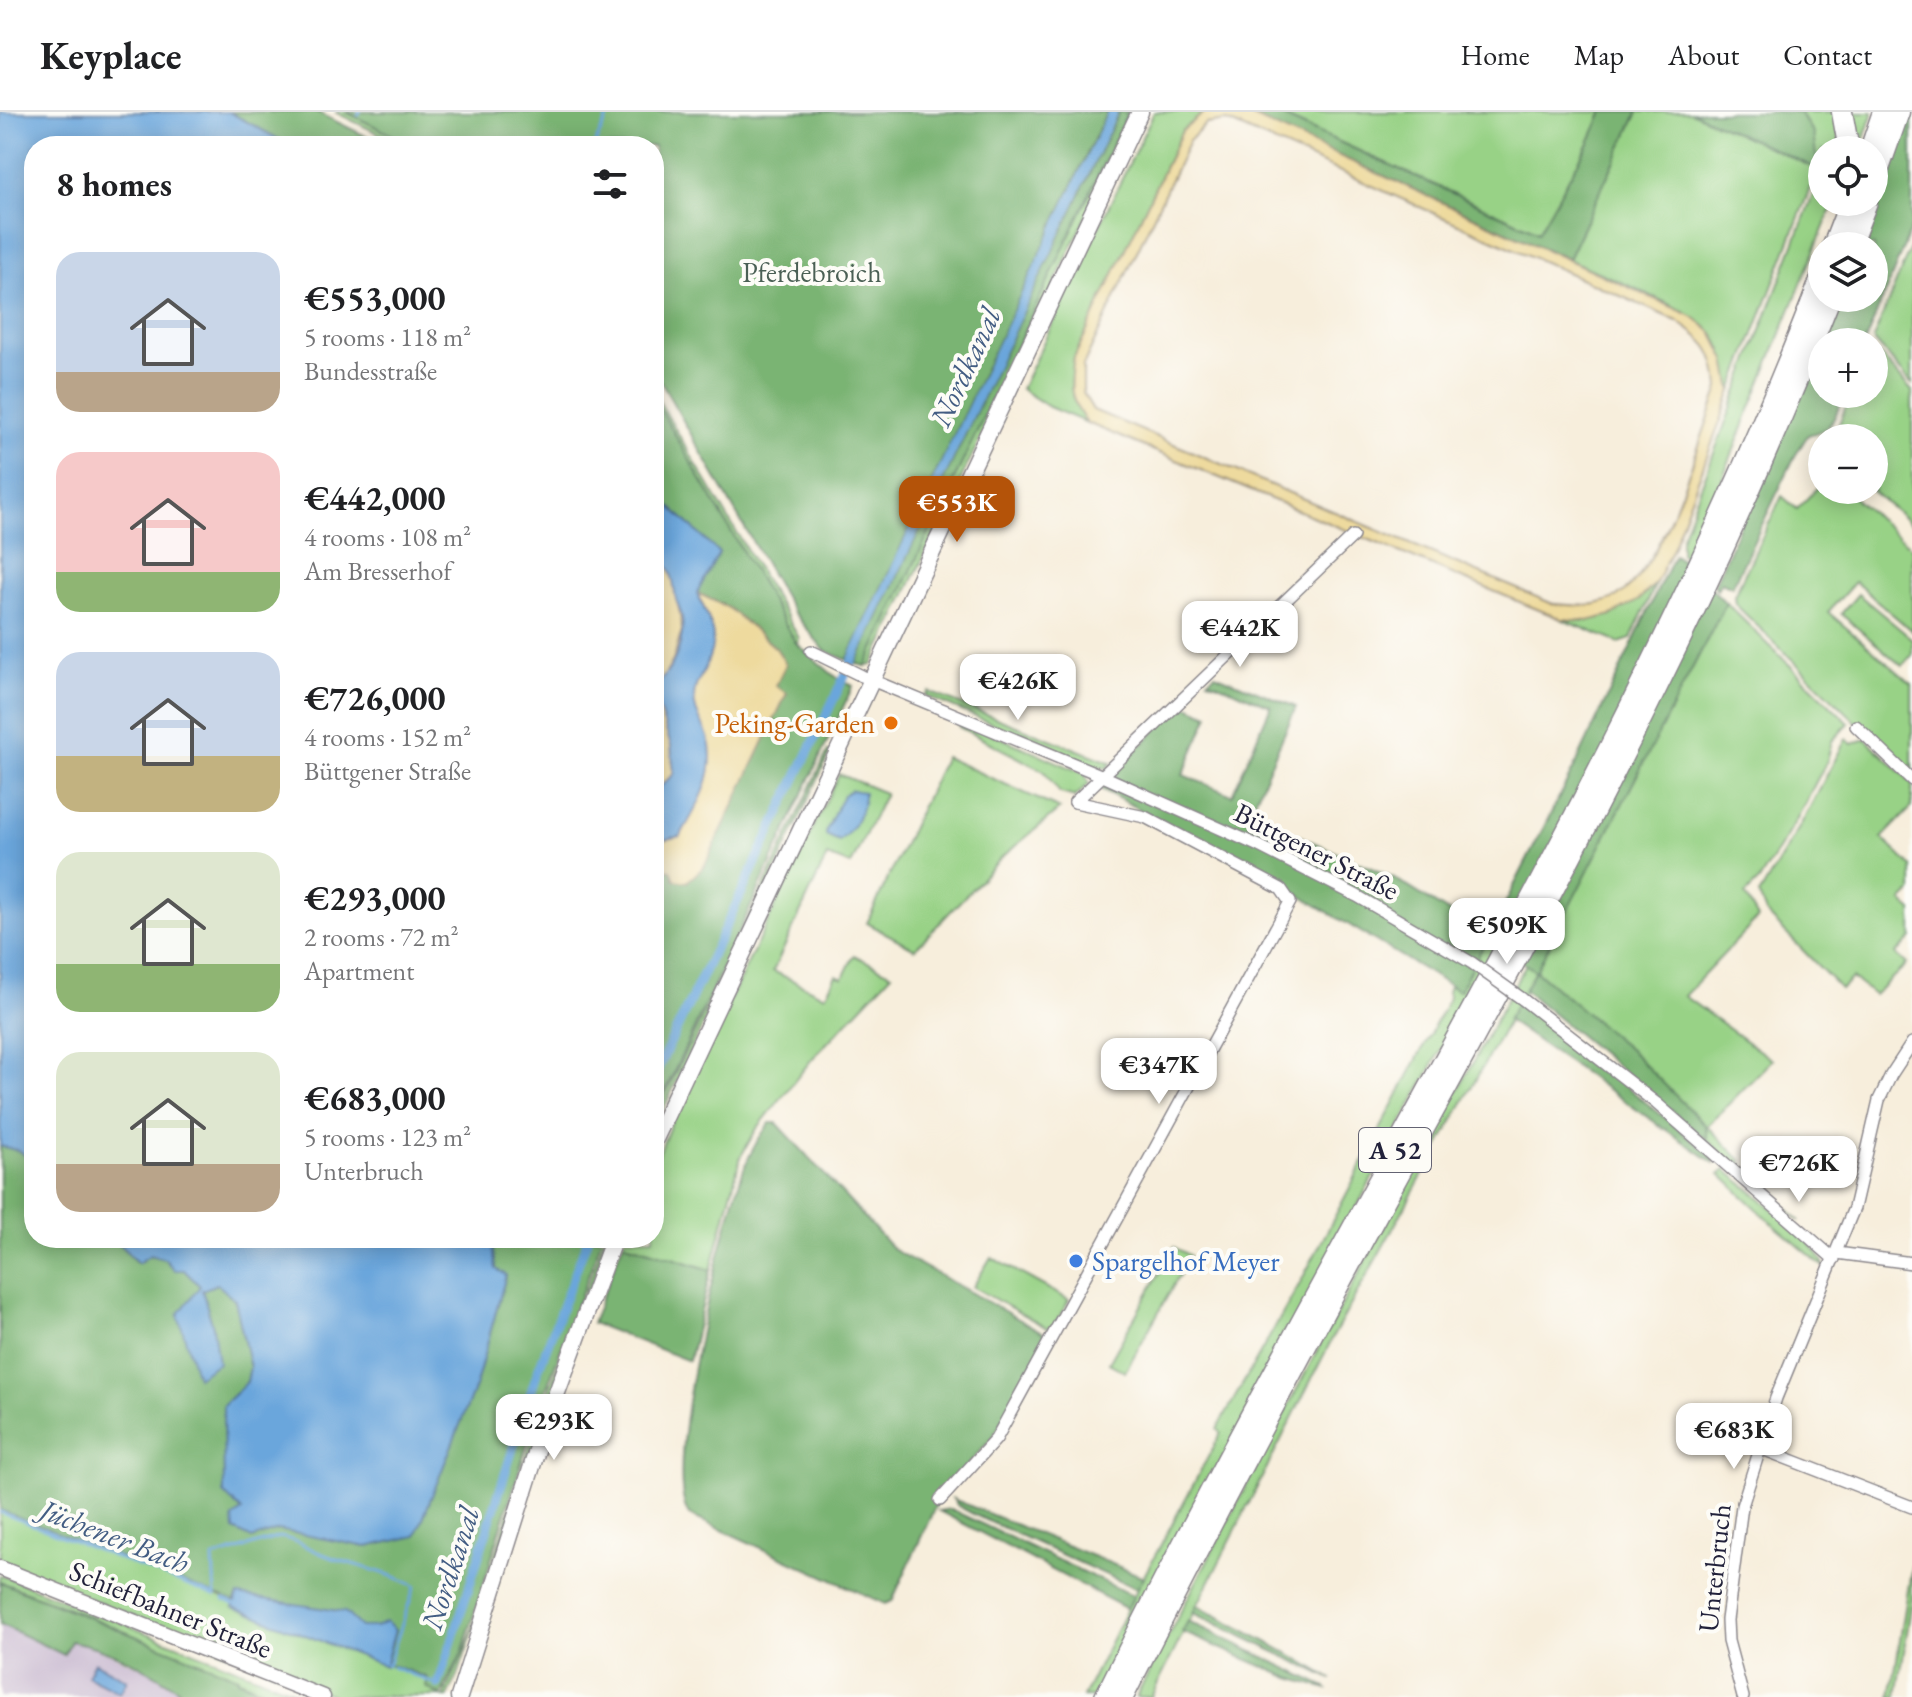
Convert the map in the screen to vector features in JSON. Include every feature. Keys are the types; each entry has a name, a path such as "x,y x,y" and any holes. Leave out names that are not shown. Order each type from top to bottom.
{"highway":[{"path":"1842,112 1846,136"},
{"path":"1875,136 1883,112"},
{"path":"1888,143 1899,112"},
{"name":"A 52","path":"1711,555 1808,310"},
{"name":"A 52","path":"1123,1697 1241,1468 1531,936 1620,765 1711,555 1824,312"},
{"name":"A 52","path":"1105,1697 1228,1460 1517,930 1689,604"}],"main road":[{"path":"664,1120 1140,112"},
{"path":"456,1697 466,1675 550,1410 610,1248"}],"street":[{"path":"940,1500 996,1439 1290,902 1281,889 1145,817 1075,802 1353,536"},
{"name":"Büttgener Straße","path":"811,651 870,679 1103,776 1305,868 1407,924 1472,963 1521,998 1656,1103 1835,1256"},
{"path":"1856,726 1912,780"},
{"name":"Unterbruch","path":"1743,1697 1728,1641 1727,1620 1742,1506 1776,1398 1854,1208 1879,1100 1912,1043"},
{"path":"1835,1256 1912,1263"},
{"path":"1760,1448 1912,1507"},
{"name":"Schiefbahner Straße","path":"0,1568 323,1697"}],"shaded area":[{"path":"0,1625 63,1655 70,1641 90,1645 160,1676 179,1690 175,1697 0,1697"}],"green space":[{"path":"229,112 317,112 366,136 273,136"},
{"path":"335,112 346,112 394,136 384,136"},
{"name":"Pferdebroich","path":"346,112 1107,112 847,660 824,650 793,612 664,387 664,136 394,136"},
{"path":"1107,112 1119,112 856,664 847,660"},
{"path":"1119,112 1128,112 866,666 856,664"},
{"path":"1128,112 1136,112 872,665 866,666"},
{"path":"1154,112 1205,112 1182,131 1074,358 1072,392 1076,406 1087,423 1049,407 1021,389"},
{"path":"1242,112 1273,112 1538,232 1589,143 1603,112 1638,112 1568,259"},
{"path":"1273,112 1603,112 1539,232"},
{"path":"1638,112 1691,112 1808,165 1808,193 1732,391 1720,346 1702,324 1667,303 1568,259"},
{"path":"1691,112 1799,112 1813,133 1813,136 1808,136 1808,165"},
{"path":"1799,112 1834,112 1839,136 1813,136"},
{"path":"1845,112 1873,112 1865,136 1850,136"},
{"path":"1912,112 1912,226 1888,285 1888,232 1865,232 1871,216 1888,216 1888,173"},
{"path":"1808,208 1808,216 1828,216 1822,232 1808,232 1808,266 1689,561 1681,553 1681,539"},
{"path":"1912,243 1912,384 1888,356 1888,328 1877,328 1884,312 1888,312 1888,302"},
{"path":"1833,312 1877,312 1871,328 1826,328"},
{"path":"1888,364 1912,391 1912,525 1887,504 1888,424 1839,424 1845,408 1888,408"},
{"path":"1808,369 1808,408 1838,410 1830,424 1808,424 1808,435 1732,587 1721,582 1717,589 1714,585"},
{"path":"664,410 799,638 798,646 664,416"},
{"path":"664,416 796,643 833,675 853,686 664,1093 664,869 674,874 776,686 776,648 727,607 697,593 719,553 664,501"},
{"path":"1782,496 1797,509 1808,498 1808,504 1861,504 1912,548 1912,631 1855,582 1828,612 1912,684 1912,776 1735,604 1734,596"},
{"path":"1674,555 1726,603 1536,971 1631,1051 1706,1126 1707,1140 1524,990 1535,971 1488,937 1577,762"},
{"path":"1656,583 1631,639 1619,643 1561,619 1588,621 1639,600"},
{"path":"1858,594 1912,639 1912,655 1902,666 1841,614"},
{"path":"1726,603 1849,723 1832,741 1827,761 1795,822 1759,881 1745,895 1758,918 1684,996 1772,1060 1707,1126 1800,1221 1707,1140 1706,1126 1536,971 1335,1333 1151,1697 1136,1697 1320,1345 1526,964 1536,970"},
{"path":"1215,674 1296,707 1249,814 1394,878 1488,937 1459,991 1296,893 1099,788 1183,704 1209,715 1183,775 1232,795 1271,706 1208,680"},
{"path":"929,692 1112,763 1107,768 1097,767 926,696"},
{"path":"960,725 971,725 1085,774 1089,784 1075,797 1060,793 1044,771"},
{"path":"1846,739 1852,744 1866,739 1912,783 1912,807 1882,838 1912,867 1912,892 1902,902 1912,911 1912,938 1896,954 1907,964 1874,995 1852,978 1841,989 1766,913 1759,895"},
{"path":"828,751 830,753 664,1108 667,1091"},
{"path":"945,757 1060,809 1001,858 915,949 867,923"},
{"path":"839,774 885,793 851,865 827,856 773,971 825,996 836,975 843,978 854,955 892,974 812,1059 756,1130 741,1156 711,1270 639,1248 664,1248 664,1141"},
{"path":"1488,937 1497,944 1096,1697 1083,1697 1221,1433 1217,1429 1299,1285 1449,998 1447,991 1450,985 1459,990"},
{"path":"1517,1003 1568,1039 1707,1152 1715,1160 1714,1163 1507,1020"},
{"path":"770,1123 777,1123 894,1250 1044,1333 1047,1341 993,1437 940,1496 892,1601 885,1604 689,1515 682,1489 688,1400 710,1289 745,1166"},
{"path":"0,1146 24,1154 24,1248 123,1248 137,1263 150,1255 166,1259 174,1270 184,1270 200,1286 213,1327 202,1290 217,1284 235,1300 250,1367 247,1382 223,1405 242,1511 252,1539 278,1529 367,1547 416,1536 476,1384 506,1276 496,1270 493,1248 598,1248 534,1422 462,1653 441,1696 426,1687 428,1678 386,1663 395,1631 361,1628 238,1595 234,1602 0,1510"},
{"path":"1726,1170 1797,1231 1820,1257 1824,1267 1720,1174"},
{"path":"1174,1247 1190,1256 1125,1372 1109,1363"},
{"path":"601,1248 605,1248 458,1675 448,1697 444,1697 471,1635 537,1423"},
{"path":"621,1248 639,1248 711,1270 689,1361 592,1323"},
{"path":"991,1257 1069,1300 1054,1326 1047,1328 973,1287"},
{"path":"953,1499 1144,1577 1137,1589 975,1515 958,1506"},
{"path":"950,1509 1134,1596 1127,1609 939,1511"},
{"path":"0,1510 234,1602 234,1607 385,1666 386,1663 428,1678 426,1687 441,1696 337,1697 0,1563"},
{"path":"1912,1564 1912,1600 1897,1697 1891,1697"},
{"path":"0,1575 309,1697 279,1697 0,1582"},
{"path":"0,1582 238,1677 237,1680 279,1697 175,1697 179,1690 113,1654 71,1641 64,1655 0,1624"},
{"path":"1197,1605 1299,1659 1332,1679 1193,1613"},
{"path":"1188,1621 1327,1689 1290,1678 1182,1632"}],"sand":[{"path":"1205,112 1242,112 1692,316 1712,332 1726,360 1732,391 1656,583 1639,600 1612,615 1588,621 1561,619 1087,423 1076,406 1072,392 1074,358 1182,131","holes":["1226,121 1677,321 1708,348 1716,365 1719,388 1678,501 1649,560 1634,582 1618,596 1578,606 1553,604 1093,410 1083,393 1083,366 1189,141 1206,124"]},
{"path":"664,560 674,577 682,630 673,660 664,676"},
{"path":"697,593 727,607 776,648 786,664 776,686 787,693 704,867 687,882 675,880 671,870 664,869 664,840 680,836 699,802 711,763 708,737 695,708 694,697 711,652 713,634"},
{"path":"664,723 671,746 674,774 664,783"}],"water":[{"path":"0,112 229,112 273,136 24,136 24,1154 0,1146"},
{"path":"664,501 719,553 697,593 713,635 711,652 694,697 695,708 708,737 711,763 699,802 680,836 664,840 664,783 674,774 671,746 664,724 664,676 680,645 682,627 671,574 665,563"},
{"path":"851,790 864,792 862,806 853,826 839,841 826,835 826,831 843,795"},
{"path":"123,1248 493,1248 496,1269 506,1275 476,1384 416,1536 367,1547 278,1530 252,1539 234,1530 233,1518 242,1511 224,1493 223,1405 247,1382 250,1367 235,1300 217,1284 202,1290 213,1327 218,1363 197,1377 178,1315 200,1286 184,1270 174,1270 165,1259 150,1255 138,1263"},
{"path":"238,1595 345,1612 361,1627 376,1627 386,1622 395,1630 385,1666 233,1607"},
{"path":"94,1662 127,1680 120,1693 87,1676"}],"waterway":[{"path":"599,136 610,112"},
{"name":"Nordkanal","path":"664,1056 1113,112"},
{"name":"Nordkanal","path":"438,1685 537,1373 584,1248"},
{"name":"Jüchener Bach","path":"0,1512 215,1596 213,1558"},
{"path":"216,1557 279,1537 415,1586 386,1664"},
{"name":"Jüchener Bach","path":"224,1600 234,1604"},
{"name":"Jüchener Bach","path":"393,1667 438,1685"}],"place":[{"name":"Peking-Garden","path":"891,723"},
{"name":"Spargelhof Meyer","path":"1076,1261"}]}
